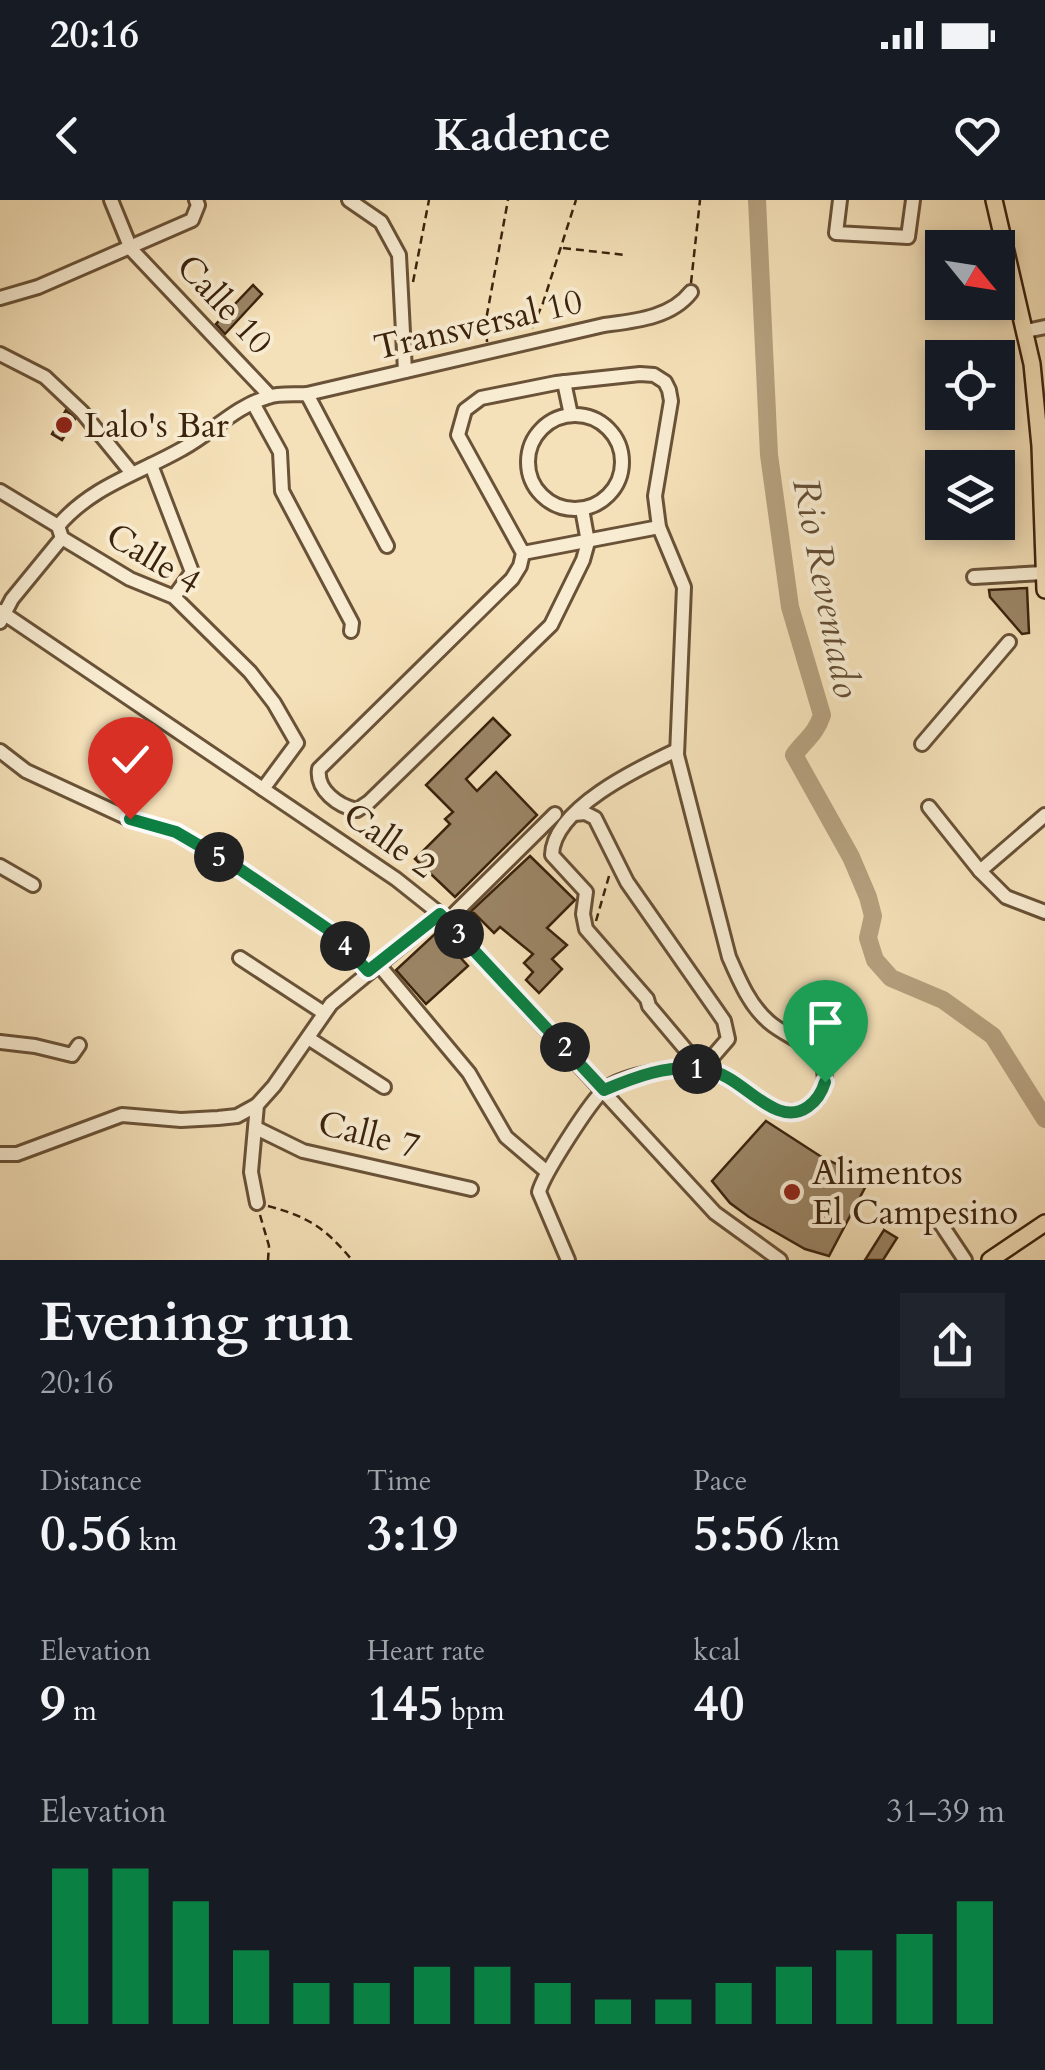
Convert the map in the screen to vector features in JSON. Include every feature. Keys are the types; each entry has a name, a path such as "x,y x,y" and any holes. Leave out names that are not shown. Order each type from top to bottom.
{"main road":[{"path":"994,200 1026,331 1042,423 1044,581"},
{"path":"990,1260 1043,1224"}],"street":[{"name":"Calle 10","path":"110,200 131,249 270,396"},
{"path":"0,298 38,288 192,220 196,200"},
{"path":"349,200 381,222 398,255 405,371"},
{"path":"840,200 836,234 908,237 914,200"},
{"name":"Transversal 10","path":"2,616 60,532 91,495 186,448 239,409 270,396 306,394 647,319 682,304 691,292"},
{"path":"1026,331 1045,327"},
{"path":"1,356 45,377 82,412 131,472"},
{"path":"582,509 588,542 578,576 551,625 369,802 357,810 345,807 321,786 319,769 520,566 523,553 458,435 459,421 470,404 481,398 564,382 640,374 654,375 665,382 672,401 655,496 658,527 684,586 677,750 728,951 740,981 765,1018 814,1051 824,1068 821,1097 809,1107 793,1112 778,1110 748,1089 702,1068 648,1006 647,998 590,936 583,914 586,892 552,854 553,844 574,814 608,786 677,750"},
{"path":"564,382 571,416"},
{"path":"306,394 387,546"},
{"name":"Calle 10","path":"253,403 280,452 282,492 352,623 351,631"},
{"path":"571,416 598,421 618,442 622,456 617,484 596,504 582,509 553,504 533,483 529,468 534,439 556,419 571,416"},
{"path":"151,465 192,572 174,596"},
{"name":"Calle 4","path":"0,491 6,504 60,532 130,579 174,596 250,672 297,743 263,789"},
{"path":"523,553 658,527"},
{"path":"974,577 1044,581"},
{"name":"Calle 2","path":"2,616 263,789 443,917 715,1212 780,1260"},
{"path":"922,744 1009,642"},
{"path":"0,751 26,771 130,819 176,832 241,870 332,932 373,968 469,1073 506,1137 547,1172"},
{"path":"929,808 1006,897 1045,912"},
{"path":"568,1260 539,1192 547,1172 604,1090 660,1071 702,1068 728,1039 724,1020 627,882 595,818 585,813 574,814"},
{"path":"0,1154 16,1154 122,1115 181,1120 218,1118 237,1116 258,1105 324,1014 373,968 443,917 555,814"},
{"path":"980,871 1045,815"},
{"path":"0,866 33,885"},
{"path":"240,958 324,1014"},
{"path":"308,1038 384,1087"},
{"path":"0,1042 72,1055 79,1045"},
{"path":"256,1204 251,1172 258,1105"},
{"name":"Calle 7","path":"256,1128 303,1151 471,1189"},
{"path":"940,1224 965,1260"}],"path":[{"path":"410,294 429,200"},
{"path":"488,353 486,320 508,200"},
{"path":"525,343 544,303 576,200"},
{"path":"691,292 700,200"},
{"path":"562,248 625,256"},
{"path":"590,936 615,855"},
{"path":"256,1204 269,1246 268,1260"},
{"path":"256,1204 295,1213 320,1227 332,1234 352,1260"}],"building":[{"path":"253,285 262,294 225,334 216,324"},
{"name":"Lalo's Bar","path":"66,410 75,419 62,440 52,434"},
{"path":"1027,588 1029,633 1022,634 990,597 989,590"},
{"path":"493,718 510,735 466,779 477,791 496,772 537,815 455,897 415,859 450,824 445,819 453,812 426,785"},
{"path":"530,856 575,900 547,928 567,945 552,959 562,969 539,993 526,980 533,972 524,963 533,954 500,927 494,933 474,913 469,913"},
{"path":"437,932 468,966 426,1004 396,970"},
{"name":"Alimentos El Campesino","path":"766,1121 820,1156 869,1180 829,1256 805,1249 749,1217 730,1203 712,1181"},
{"path":"884,1230 897,1238 883,1260 865,1260"}],"waterway":[{"name":"Rio Reventado","path":"757,200 769,455 790,607 822,715 794,755 851,857 868,897 873,916 868,938 875,960 891,978 943,1000 993,1036 1045,1119"}],"place":[{"name":"Lalo's Bar","path":"64,425"},
{"name":"Alimentos El Campesino","path":"792,1192"}],"route":[{"path":"130,819 176,832 241,870 332,932 368,971 440,914 604,1090 660,1071 702,1068 748,1089 778,1110 793,1112 809,1107 821,1097 825,1082"}]}
